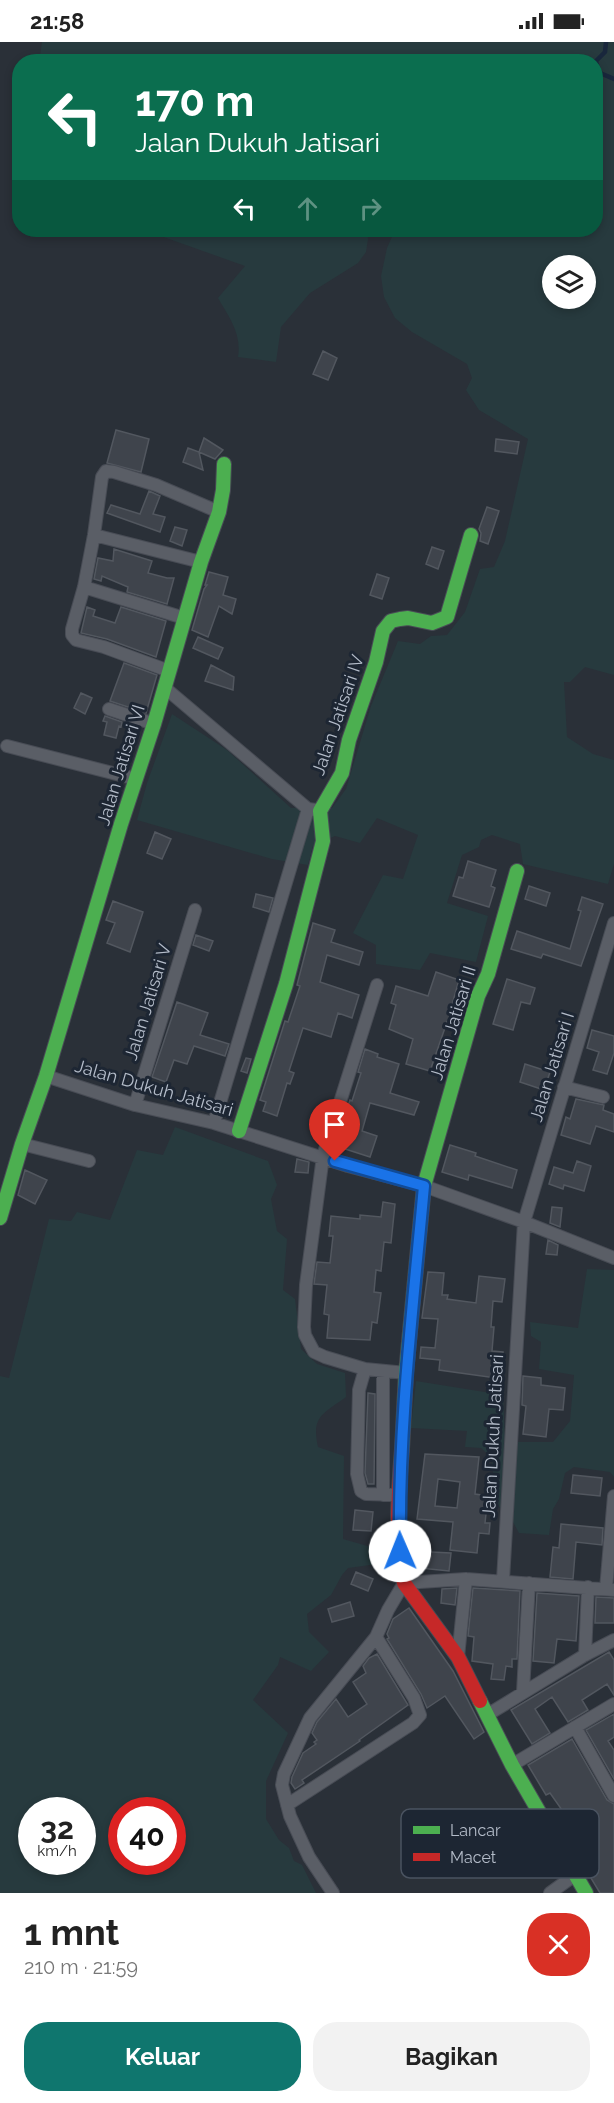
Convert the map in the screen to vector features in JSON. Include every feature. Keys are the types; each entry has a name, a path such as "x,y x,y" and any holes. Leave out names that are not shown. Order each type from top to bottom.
{"street":[{"name":"Jalan Jatisari VI","path":"46,1076 201,562 219,512 224,464"},
{"path":"169,671 73,638 72,629 84,587 102,477 106,471 156,485 219,512"},
{"path":"94,535 201,562"},
{"name":"Jalan Jatisari IV","path":"314,810 342,773 349,740 376,662 386,625 400,619 408,618 432,623 447,617 471,535"},
{"path":"84,587 184,618"},
{"path":"164,687 314,810 323,841 286,984 239,1131"},
{"path":"109,709 154,724"},
{"path":"7,746 136,779"},
{"path":"214,1123 314,810"},
{"name":"Jalan Jatisari II","path":"424,1186 478,996 488,974 517,871"},
{"name":"Jalan Jatisari V","path":"135,1105 195,910"},
{"name":"Jalan Jatisari I","path":"524,1222 614,923"},
{"path":"377,985 323,1156 306,1285 304,1327 305,1335 314,1352 325,1357 365,1369 406,1373"},
{"name":"Jalan Dukuh Jatisari","path":"0,1218 22,1144 46,1076 135,1105 214,1123 323,1156 348,1166 424,1186 614,1258"},
{"path":"564,1087 603,1097"},
{"path":"22,1144 89,1161"},
{"path":"424,1186 406,1373 399,1496 400,1569 404,1583 458,1657 512,1765 537,1809"},
{"name":"Jalan Dukuh Jatisari","path":"503,1581 524,1222"},
{"path":"365,1369 359,1390 357,1474 361,1491 366,1494 399,1496"},
{"path":"383,1371 383,1495"},
{"path":"404,1583 466,1579 610,1589 614,1496"},
{"path":"458,1657 466,1579"},
{"path":"333,1893 309,1857 287,1805 282,1785 284,1774 310,1718 376,1637 404,1583"},
{"path":"523,1692 530,1583"},
{"path":"585,1655 588,1587"},
{"path":"287,1805 412,1723 420,1715 414,1698 376,1637"},
{"path":"487,1714 614,1640"},
{"path":"512,1765 614,1704"},
{"path":"575,1727 614,1796"},
{"path":"550,1893 571,1878"},
{"path":"577,1878 586,1893"}],"green space":[{"path":"42,42 614,42 614,675 585,667 570,682 564,682 567,737 593,754 614,760 614,864 608,884 523,864 520,844 492,835 481,840 479,847 462,855 447,903 488,916 476,962 430,953 420,970 376,964 376,945 353,933 383,875 403,879 418,835 377,818 360,843 335,836 313,846 308,865 272,859 137,820 147,783 172,714 227,750 291,808 332,808 346,789 371,706 398,641 420,644 431,636 447,635 465,612 480,569 494,567 505,541 528,439 479,410 466,390 472,378 467,364 412,332 395,318 384,297 381,276 392,237 603,237 603,54 40,54"},
{"path":"164,237 368,237 366,252 358,263 310,293 281,327 276,362 238,357 236,333 218,298 245,266"},
{"path":"175,1127 268,1161 277,1185 271,1199 277,1231 287,1239 283,1290 295,1299 301,1349 317,1364 345,1373 346,1397 321,1417 316,1428 316,1437 318,1447 344,1456 343,1539 378,1549 377,1564 348,1568 331,1595 307,1614 309,1632 329,1652 311,1671 280,1657 278,1665 253,1700 288,1733 266,1781 266,1819 279,1840 289,1848 294,1861 302,1865 316,1893 0,1893 0,1376 9,1378 49,1219 71,1221 77,1212 110,1220 137,1150 163,1155"},
{"path":"587,1269 614,1270 614,1477 610,1472 574,1467 565,1473 559,1499 553,1509 549,1535 519,1533 512,1520 495,1502 492,1458 481,1448 465,1447 467,1431 411,1428 416,1381 503,1395 505,1439 519,1442 553,1442 570,1421 574,1375 539,1369 541,1342 531,1336 530,1322 578,1328"}],"building":[{"path":"323,351 337,358 328,380 313,374"},
{"path":"116,430 149,439 141,472 107,463"},
{"path":"204,438 223,450 215,459 199,452"},
{"path":"496,439 519,442 517,454 495,451"},
{"path":"188,448 199,452 203,470 183,462"},
{"path":"149,491 160,496 153,514 165,517 160,532 107,513 111,505 140,514"},
{"path":"487,507 499,511 488,544 480,541 479,529"},
{"path":"175,527 187,530 182,546 170,541"},
{"path":"432,547 444,551 438,569 426,564"},
{"path":"114,549 152,561 148,573 174,578 167,604 127,592 128,587 102,576 101,581 94,579 98,558 113,561"},
{"path":"209,572 228,577 223,595 236,599 232,614 219,606 208,637 192,630"},
{"path":"377,574 389,578 382,599 370,595"},
{"path":"87,607 95,610 93,616 115,623 121,607 166,621 156,657 107,639 81,633"},
{"path":"198,637 223,648 218,659 193,648"},
{"path":"124,663 157,675 146,713 110,701"},
{"path":"211,665 234,677 233,690 205,681"},
{"path":"81,693 92,698 85,714 74,708"},
{"path":"105,716 122,722 116,738 104,735 107,722 103,721"},
{"path":"155,832 171,839 162,859 147,853"},
{"path":"468,861 496,870 491,886 495,888 489,907 453,896 459,877 463,878"},
{"path":"529,886 550,893 546,906 525,899"},
{"path":"256,894 273,898 269,912 253,907"},
{"path":"582,897 603,904 581,966 543,954 541,958 511,949 517,931 570,949 581,911 578,910"},
{"path":"113,901 143,912 130,952 107,943 115,923 106,920"},
{"path":"313,923 335,930 331,942 363,952 359,965 327,955 320,982 359,995 352,1018 338,1013 331,1037 303,1028 289,1071 294,1073 290,1084 287,1083 277,1116 263,1111 266,1102 260,1100 285,1021 288,1022 300,986 297,985"},
{"path":"196,935 213,941 209,951 193,945"},
{"path":"436,972 459,980 452,1005 456,1006 451,1023 447,1022 430,1071 406,1064 413,1039 389,1029 396,1005 391,1003 396,986 428,996"},
{"path":"507,979 535,988 530,1004 521,1002 513,1030 493,1024"},
{"path":"177,1002 208,1013 200,1035 229,1044 225,1056 194,1046 187,1064 174,1060 166,1082 152,1077"},
{"path":"592,1030 614,1036 614,1053 607,1074 593,1070 599,1052 587,1048"},
{"path":"365,1049 378,1054 377,1057 399,1064 390,1093 419,1102 414,1115 370,1103 362,1131 377,1136 370,1157 339,1147 349,1116 345,1115 361,1073 358,1072"},
{"path":"246,1058 251,1059 247,1073 241,1071"},
{"path":"525,1064 550,1072 544,1090 520,1082"},
{"path":"576,1099 604,1105 603,1110 614,1114 614,1132 596,1126 590,1144 561,1135 566,1117 570,1119"},
{"path":"450,1145 517,1170 512,1188 469,1175 468,1180 442,1172"},
{"path":"297,1159 309,1162 308,1173 295,1172"},
{"path":"577,1161 591,1166 584,1191 564,1185 563,1189 549,1184 554,1167 573,1173"},
{"path":"25,1170 47,1180 35,1204 18,1195"},
{"path":"383,1202 395,1204 391,1243 384,1242 381,1271 376,1270 374,1292 381,1293 377,1323 372,1322 370,1340 327,1338 329,1315 324,1314 327,1285 314,1284 317,1262 330,1263 333,1236 329,1236 331,1216 360,1219 360,1215 381,1217"},
{"path":"552,1207 562,1208 560,1227 550,1223"},
{"path":"548,1240 558,1245 557,1255 546,1254"},
{"path":"428,1272 444,1273 442,1295 448,1295 447,1299 476,1303 479,1276 505,1279 502,1302 493,1301 491,1327 494,1327 492,1351 503,1352 503,1379 439,1370 440,1360 420,1358 421,1347 435,1348 438,1319 422,1318"},
{"path":"523,1376 541,1378 541,1385 565,1388 563,1410 549,1409 546,1437 523,1434 526,1406 522,1405"},
{"path":"368,1393 375,1394 374,1484 368,1484 365,1473"},
{"path":"425,1454 479,1457 475,1494 488,1496 485,1523 490,1523 489,1534 479,1533 477,1553 450,1550 453,1522 417,1519","holes":["438,1479 460,1482 457,1508 435,1506"]},
{"path":"573,1475 602,1478 600,1496 571,1493"},
{"path":"355,1510 373,1512 371,1531 353,1530"},
{"path":"561,1524 603,1528 602,1545 576,1542 573,1579 550,1577 553,1547 559,1548"},
{"path":"410,1551 451,1553 449,1571 410,1567"},
{"path":"356,1572 373,1579 368,1591 351,1584"},
{"path":"457,1588 455,1605 441,1603 442,1589"},
{"path":"473,1588 520,1591 517,1659 512,1659 512,1667 506,1666 504,1680 491,1679 493,1664 472,1661 474,1637 468,1636"},
{"path":"537,1593 579,1596 576,1641 557,1639 554,1663 533,1661"},
{"path":"596,1597 614,1598 614,1623 595,1623"},
{"path":"350,1602 354,1616 332,1622 328,1609"},
{"path":"409,1608 453,1671 484,1732 474,1739 445,1696 427,1708 421,1694 387,1639 393,1619"},
{"path":"609,1652 614,1660 614,1695 607,1684 582,1700 588,1710 568,1722 552,1697 535,1709 550,1733 532,1744 511,1710"},
{"path":"377,1654 408,1705 302,1780 304,1783 295,1789 291,1783 292,1777 303,1753 316,1744 314,1742 317,1740 312,1733 317,1722 336,1699 348,1717 367,1704 353,1682 366,1673 363,1666 369,1658"},
{"path":"614,1714 614,1737 608,1741 614,1750 614,1779 586,1730"},
{"path":"572,1739 607,1800 614,1804 614,1893 600,1893 591,1878 599,1878 599,1809 561,1809 550,1793 546,1795 528,1765"}],"waterway":[{"path":"603,54 606,42"},
{"path":"603,74 614,79"}],"traffic: fast":[{"path":"0,1218 154,724 201,562 219,512 224,464"},
{"path":"239,1131 286,984 323,841 320,811 342,773 349,740 376,662 383,631 391,621 400,619 408,618 432,623 447,617 471,535"},
{"path":"402,1449 406,1373 424,1186 478,996 488,974 517,871"},
{"path":"480,1701 537,1809"},
{"path":"577,1878 586,1893"}],"traffic: jam":[{"path":"402,1449 398,1535 404,1583 458,1657 480,1701"}],"route":[{"path":"335,1161 424,1186 406,1373 399,1496 400,1551"}]}
